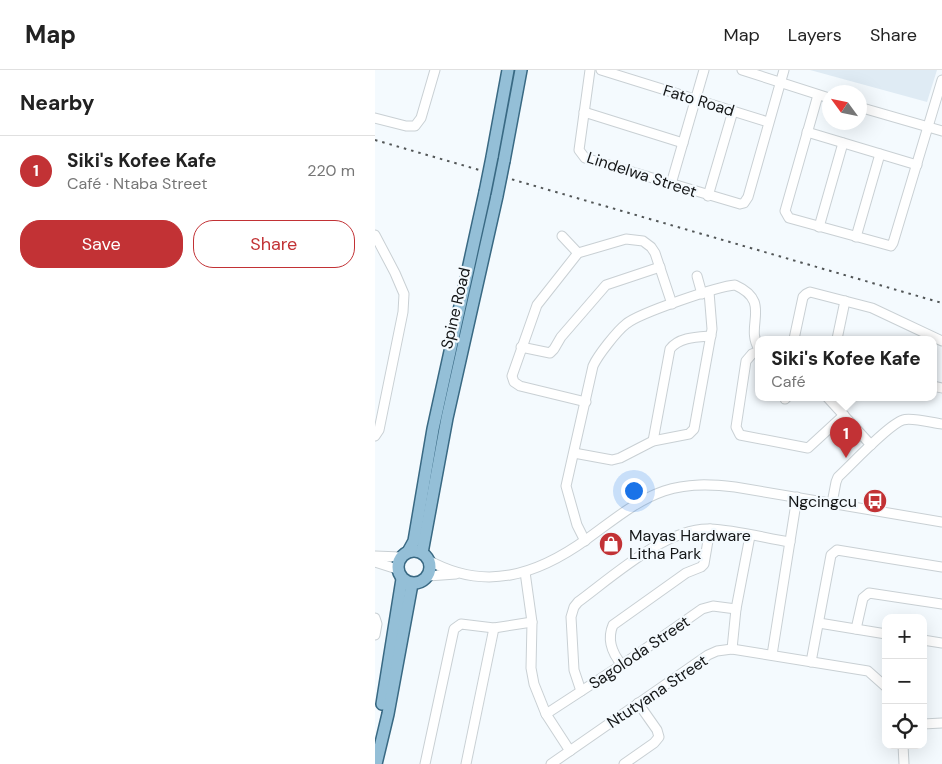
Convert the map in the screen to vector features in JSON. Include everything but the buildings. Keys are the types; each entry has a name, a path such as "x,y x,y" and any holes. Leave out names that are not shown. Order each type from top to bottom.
{"main road":[{"name":"Spine Road","path":"375,762 381,710 404,577 405,554 414,541 433,429 485,192 508,70"},
{"name":"Spine Road","path":"428,576 430,568 425,557 447,418 497,196 521,70"},
{"path":"405,554 414,551 425,557"},
{"path":"404,577 423,581 428,576"}],"street":[{"path":"375,118 406,126 415,126 421,118 435,70"},
{"name":"Lindelwa Street","path":"590,70 579,150 581,154 585,158 708,196 737,204 744,203 748,197 768,122"},
{"name":"Fato Road","path":"601,70 768,122"},
{"path":"671,184 704,70"},
{"path":"741,70 822,96"},
{"path":"768,122 784,70"},
{"path":"818,95 785,214 789,218 891,246 942,80"},
{"path":"867,109 942,131"},
{"path":"708,196 733,111"},
{"path":"584,112 683,142"},
{"path":"807,132 917,165"},
{"path":"819,227 843,143"},
{"path":"856,237 880,154"},
{"path":"375,235 404,294 403,312 379,430 375,436"},
{"path":"562,236 578,253"},
{"path":"585,402 517,384 512,376 537,305 578,253 626,238 643,241 651,246 672,304"},
{"path":"521,347 550,353 555,349 561,337 606,285 660,267"},
{"path":"574,453 612,460 620,458 653,441 689,434 694,429 711,336 711,308 697,276"},
{"path":"585,541 577,526 566,486 597,359 625,324 637,317 672,304 735,285 744,289 752,297 756,307 755,341"},
{"path":"795,336 803,297 814,292 881,311 932,336"},
{"path":"838,336 845,301"},
{"path":"653,441 670,349 674,343 692,337 711,336"},
{"path":"755,352 746,361 735,427 740,435 808,448 844,415"},
{"path":"831,401 871,445"},
{"path":"832,503 836,482 839,478 871,445 904,420 942,424"},
{"path":"428,576 459,574 491,577 525,572 548,564 585,541 643,500 665,491 703,484 797,497 942,522"},
{"path":"772,655 797,497"},
{"path":"581,691 574,670 571,618 574,607 578,602 656,545 686,532 710,529 790,542"},
{"path":"622,664 612,650 610,633 613,625 686,573 701,567 704,564 710,529"},
{"path":"732,649 736,609 751,536"},
{"path":"811,662 831,555 837,550 942,568"},
{"path":"375,556 405,554"},
{"path":"425,557 459,574"},
{"path":"375,562 404,577"},
{"path":"525,572 532,622 531,668 534,684 546,714 570,751"},
{"path":"856,629 863,598 869,593 942,604"},
{"name":"Sagoloda Street","path":"546,714 702,609 713,606 736,609"},
{"path":"375,618 377,624 375,635"},
{"path":"425,764 454,629 461,624 494,628 532,622"},
{"path":"819,622 882,633"},
{"path":"466,764 494,628"},
{"path":"927,641 942,643"},
{"name":"Ntutyana Street","path":"551,764 708,655 717,651 732,649 868,671 882,683"},
{"path":"623,764 654,743 659,737 657,730 638,703"},
{"path":"927,724 942,723"},
{"path":"903,749 904,764"}],"shaded area":[{"path":"810,70 937,70 927,102"}],"railway":[{"path":"375,140 942,303"}],"place":[{"name":"Siki's Kofee Kafe","path":"846,458"},
{"name":"Ngcingcu","path":"875,501"},
{"name":"Mayas Hardware Litha Park","path":"611,544"}]}
